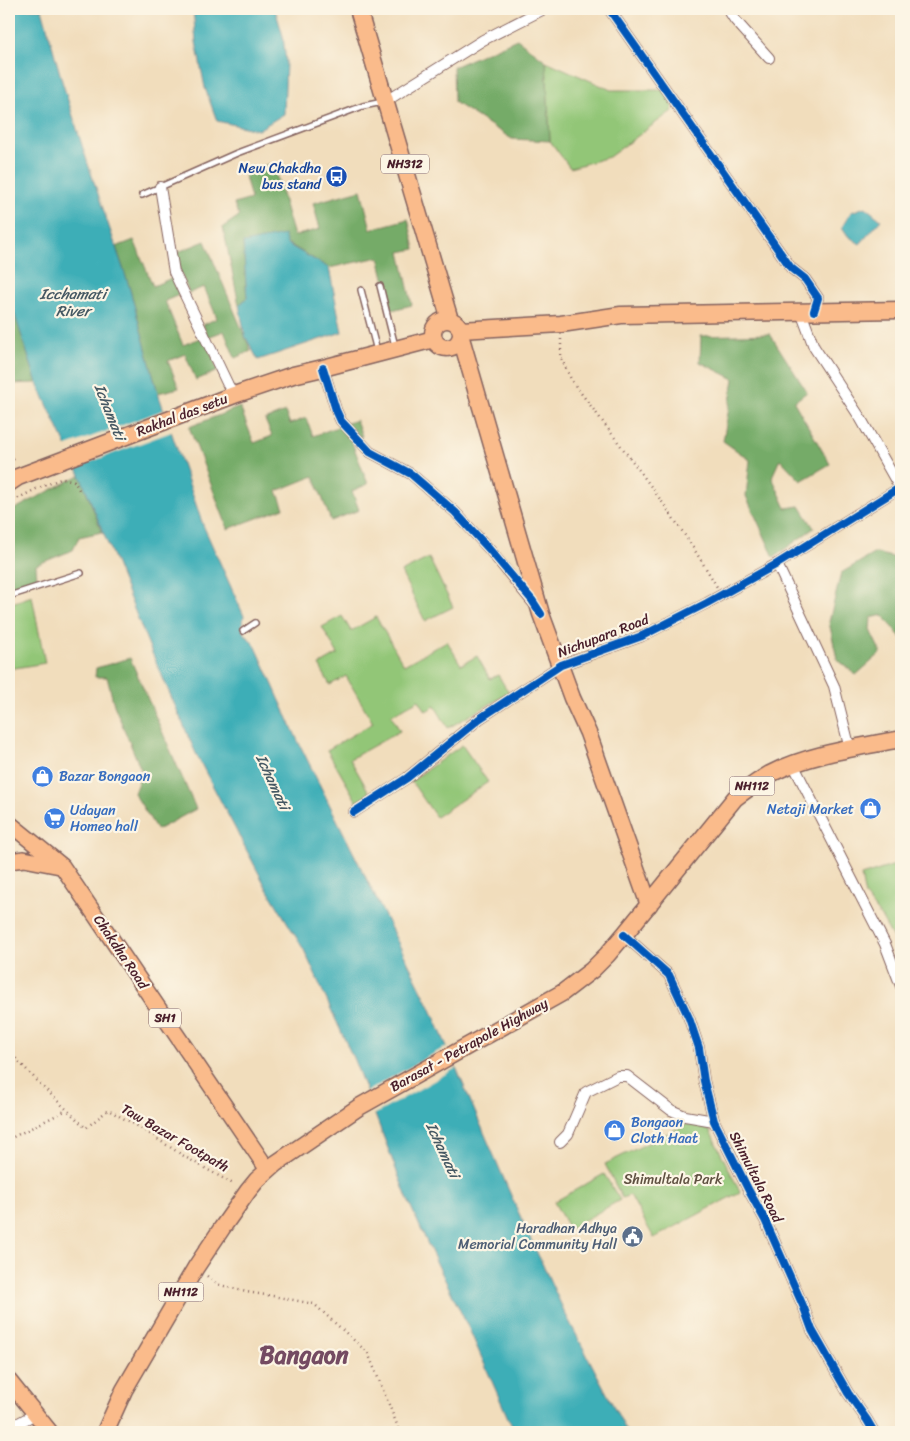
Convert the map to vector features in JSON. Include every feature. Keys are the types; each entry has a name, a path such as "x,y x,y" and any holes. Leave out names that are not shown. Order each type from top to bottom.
{"highway":[{"name":"NH312","path":"358,9 457,329 541,614 572,698 588,733 649,905"},
{"path":"457,329 458,343 453,346 448,348 442,346 437,344 434,339 433,331 442,320 457,329 561,324 622,315 901,310"},
{"name":"Rakhal das setu","path":"13,480 232,396 293,375 434,339"},
{"name":"Barasat - Petrapole Highway","path":"105,1432 124,1390 196,1267 248,1192 268,1170 359,1107 562,993 592,970 649,905 735,798 770,775 793,764 850,749 901,739"}],"main road":[{"name":"Chakdha Road","path":"9,823 62,866 268,1170"},
{"path":"9,861 24,859 62,866"},
{"path":"9,1381 50,1432"}],"street":[{"path":"386,101 483,40 544,9"},
{"path":"609,9 791,268 805,279 818,298 808,311 814,347 861,419 900,488"},
{"path":"728,9 735,20 769,58"},
{"path":"160,187 174,272 232,396"},
{"path":"323,368 341,421 370,452 411,474 455,512 532,600 541,614"},
{"name":"Nichupara Road","path":"354,812 407,778 480,718 561,665 642,636 721,595 776,564 900,488"},
{"path":"776,564 834,686 850,749"},
{"path":"793,764 885,944 901,986"},
{"name":"Shimultala Road","path":"624,935 669,976 689,1018 700,1048 704,1081 714,1121 765,1220 812,1330 848,1393 874,1432"},
{"path":"560,1142 568,1134 586,1092 618,1076 627,1076 671,1110 685,1116 714,1121"},
{"path":"9,1426 15,1426 35,1414"}],"lane":[{"path":"142,195 237,153 363,106 386,101"},
{"path":"380,286 395,349"},
{"path":"362,290 377,354"},
{"path":"9,596 81,573"},
{"path":"243,631 255,623"}],"path":[{"path":"561,324 561,358 572,381 673,517 699,556 721,595"},
{"path":"9,462 17,457"},
{"path":"9,503 63,478 74,481 79,490"},
{"path":"9,1139 67,1110"},
{"path":"196,1267 217,1284 246,1292 314,1304 368,1353 400,1432"}],"green space":[{"path":"517,39 546,61 550,141 512,139 454,102 453,67"},
{"path":"546,61 611,90 673,90 672,111 609,157 570,168 550,141"},
{"path":"273,163 294,236 320,229 313,203 361,190 371,229 408,219 415,249 400,252 412,305 392,310 379,257 329,268 287,243 243,243 247,298 239,305 223,227 239,216 234,204 251,199 244,172"},
{"path":"134,240 153,286 172,278 179,295 165,301 183,345 207,335 203,325 217,318 204,287 189,293 173,254 205,241 251,351 235,358 224,331 205,338 218,371 196,380 185,354 168,361 179,388 158,393 129,286 116,247"},
{"path":"9,297 37,383 9,384"},
{"path":"770,334 807,392 794,402 830,464 801,481 780,459 772,477 786,508 800,506 814,528 774,557 746,496 750,460 723,441 734,379 700,362 701,336"},
{"path":"240,407 254,443 272,436 265,420 285,412 290,424 306,418 313,436 356,420 362,436 351,440 368,484 352,491 359,510 331,521 314,476 277,491 284,508 228,529 189,427"},
{"path":"80,475 102,532 79,537 73,550 36,565 37,580 9,591 9,512"},
{"path":"875,553 901,559 901,638 883,615 871,618 870,630 881,653 856,675 837,659 829,622 841,573"},
{"path":"429,558 453,607 425,621 401,572"},
{"path":"32,596 45,663 9,669 9,604"},
{"path":"342,616 351,631 376,617 404,665 447,641 461,665 477,656 490,679 498,675 509,693 448,728 435,706 426,711 419,700 391,715 400,731 350,759 370,794 357,802 327,750 373,723 346,676 330,685 319,665 338,654 322,627"},
{"path":"130,658 196,809 157,830 134,793 142,772 114,705 107,677 95,677 96,668"},
{"path":"462,745 488,782 436,817 411,781"},
{"path":"901,863 901,952 881,917 865,896 861,876"},
{"name":"Shimultala Park","path":"693,1121 710,1131 740,1192 654,1238 630,1195 622,1198 605,1164"},
{"path":"604,1174 620,1200 569,1229 554,1202"}],"water":[{"name":"Icchamati River","path":"9,9 42,9 87,161 129,286 158,393 203,525 244,616 243,631 256,647 298,741 430,1007 516,1207 566,1315 627,1432 515,1432 407,1198 354,1060 304,950 267,889 197,756 149,646 80,475 37,383 9,297"},
{"path":"193,9 275,9 283,36 286,62 284,114 258,130 217,121 205,88 196,42"},
{"path":"865,207 881,220 860,244 848,236 842,227 851,212"},
{"path":"284,235 287,244 329,268 342,332 258,360 245,336 239,305 247,298 243,243"}],"pier":[{"path":"166,409 174,431 74,468 64,447"},
{"path":"449,1045 458,1067 372,1116 364,1093"}],"cycle path":[{"path":"609,9 791,268 805,279 818,298 814,311"},
{"path":"323,368 341,421 370,452 411,474 455,512 489,549 532,600 541,614"},
{"path":"354,812 407,778 479,719 561,665 642,636 707,603 777,564 901,487"},
{"path":"624,935 669,975 689,1018 699,1048 704,1081 714,1121 765,1220 812,1330 848,1393 874,1432"}],"place":[{"name":"New Chakdha bus stand","path":"337,176"},
{"name":"Bazar Bongaon","path":"43,776"},
{"name":"Netaji Market","path":"870,809"},
{"name":"Udayan Homeo hall","path":"54,818"},
{"name":"Bongaon Cloth Haat","path":"615,1130"},
{"name":"Haradhan Adhya Memorial Community Hall","path":"633,1236"}],"district":[{"name":"Bangaon","path":"304,1355"}],"water label":[{"name":"Ichamati","path":"110,412"},
{"name":"Ichamati","path":"273,782"},
{"name":"Ichamati","path":"443,1150"}]}
